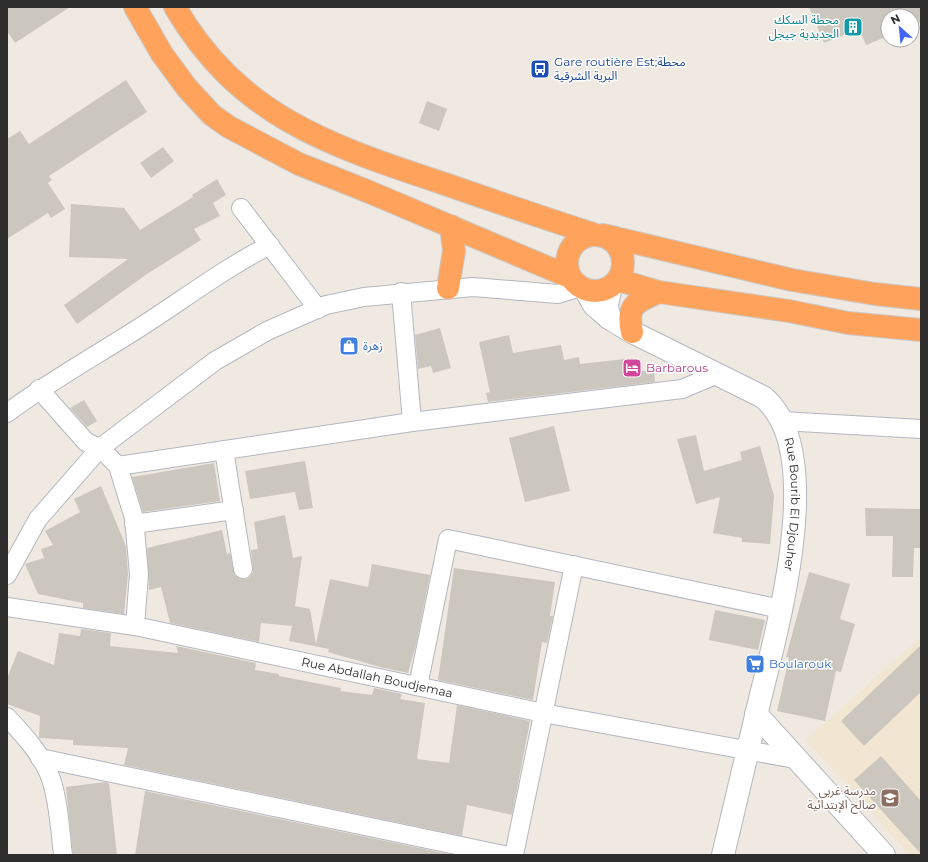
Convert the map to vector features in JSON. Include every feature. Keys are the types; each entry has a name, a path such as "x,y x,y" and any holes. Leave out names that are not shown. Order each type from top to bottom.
{"highway":[{"path":"135,7 175,71 212,115 229,127 299,164 451,226 578,284 603,290 615,283 624,263 622,254 615,242 381,163 324,140 287,121 242,90 224,72 199,44 175,7"},
{"path":"448,288 454,251 451,226"},
{"path":"578,284 567,269 568,253 578,240 598,235 792,280 855,291 921,299"},
{"path":"615,283 659,292 789,311 848,322 921,330"},
{"path":"632,332 629,318 633,307 644,298 659,292"}],"main road":[{"path":"608,318 607,305 615,283"},
{"name":"Rue Bourib El Djouher","path":"578,284 594,306 608,318 632,332 763,397 771,403 782,421 791,450 794,483 792,528 785,592 723,855"},
{"path":"756,714 795,759 884,855"}],"street":[{"path":"242,208 318,309"},
{"path":"7,413 40,389 141,327 248,257 270,245"},
{"path":"7,575 38,519 100,448 215,361 267,331 318,309 364,296 448,288 488,287 558,294 578,284"},
{"path":"401,292 412,422"},
{"path":"118,466 412,422 682,389 718,374"},
{"path":"40,389 86,442 100,448 118,466 134,524 139,574 135,626"},
{"path":"782,421 921,429"},
{"path":"224,450 243,569"},
{"path":"134,524 234,510"},
{"path":"418,686 448,538 781,609"},
{"path":"514,855 574,565"},
{"name":"Rue Abdallah Boudjemaa","path":"7,607 135,626 543,713 748,749 795,759"},
{"path":"7,717 20,731 40,758 51,779 63,855"},
{"path":"40,758 504,855"}],"shaded area":[{"name":"مدرسة غربي صالح الإبتدائية","path":"921,637 921,855 910,855 806,740"}],"building":[{"path":"7,7 70,7 15,43 7,31"},
{"name":"محطة السكك الحديدية جيجل","path":"809,7 921,7 920,22 920,8 880,8 880,39 866,45 859,29 824,43"},
{"path":"126,80 147,112 49,176 52,180 48,183 65,209 51,218 48,213 7,239 7,139 20,131 29,144"},
{"path":"427,101 447,109 439,131 419,123"},
{"path":"163,147 174,161 151,178 140,163"},
{"path":"217,179 226,195 213,203 220,216 194,229 201,240 147,274 77,324 64,305 128,259 69,257 71,204 124,208 140,230 193,197 192,195"},
{"path":"440,328 451,368 433,373 431,366 418,369 415,335"},
{"path":"509,335 513,353 561,345 564,360 579,357 580,364 633,358 635,372 654,370 655,382 488,402 486,393 490,392 479,342"},
{"path":"84,400 97,421 87,427 70,408"},
{"path":"554,426 570,491 525,502 509,438"},
{"path":"696,435 704,471 742,460 740,452 760,446 774,496 770,544 742,542 742,538 713,533 720,497 696,504 677,439"},
{"path":"305,461 313,508 299,510 295,492 250,499 245,471"},
{"path":"214,463 220,501 143,512 132,477"},
{"path":"101,486 126,546 128,574 124,614 83,608 83,603 38,594 25,564 44,558 41,549 53,545 45,531 80,512 74,499"},
{"path":"865,508 921,509 921,548 914,548 913,577 892,577 893,536 866,536"},
{"path":"285,515 293,558 302,556 295,606 310,609 316,644 330,579 368,587 372,564 430,575 416,645 408,673 380,667 328,652 329,649 289,641 292,626 261,623 259,642 170,623 161,587 149,590 147,548 222,530 227,554 230,553 235,575 240,579 245,579 250,577 253,572 251,550 258,549 254,522"},
{"path":"454,568 555,582 550,616 553,616 547,643 542,642 533,700 438,680"},
{"path":"809,572 850,584 840,619 855,624 841,672 836,671 825,721 777,711 789,658 786,657"},
{"path":"715,610 765,620 758,650 709,640"},
{"path":"81,629 111,633 110,646 178,653 176,646 256,663 255,670 341,688 340,691 372,695 374,688 402,694 400,699 425,703 417,759 449,763 457,705 530,721 512,815 467,805 462,836 124,765 128,748 73,745 73,740 39,738 40,716 7,704 7,678 18,651 54,665 59,633 80,636"},
{"path":"921,645 921,692 864,746 841,721"},
{"path":"881,756 921,801 921,854 854,780"},
{"path":"105,782 109,783 117,855 73,855 66,787"},
{"path":"145,791 453,855 135,855"}],"place":[{"name":"محطة السكك الحديدية جيجل","path":"853,27"},
{"name":"Gare routière Est;محطة البرية الشرقية","path":"540,69"},
{"name":"زهرة","path":"349,346"},
{"name":"Barbarous","path":"632,368"},
{"name":"Boularouk","path":"755,664"},
{"name":"مدرسة غربي صالح الإبتدائية","path":"890,798"}]}
